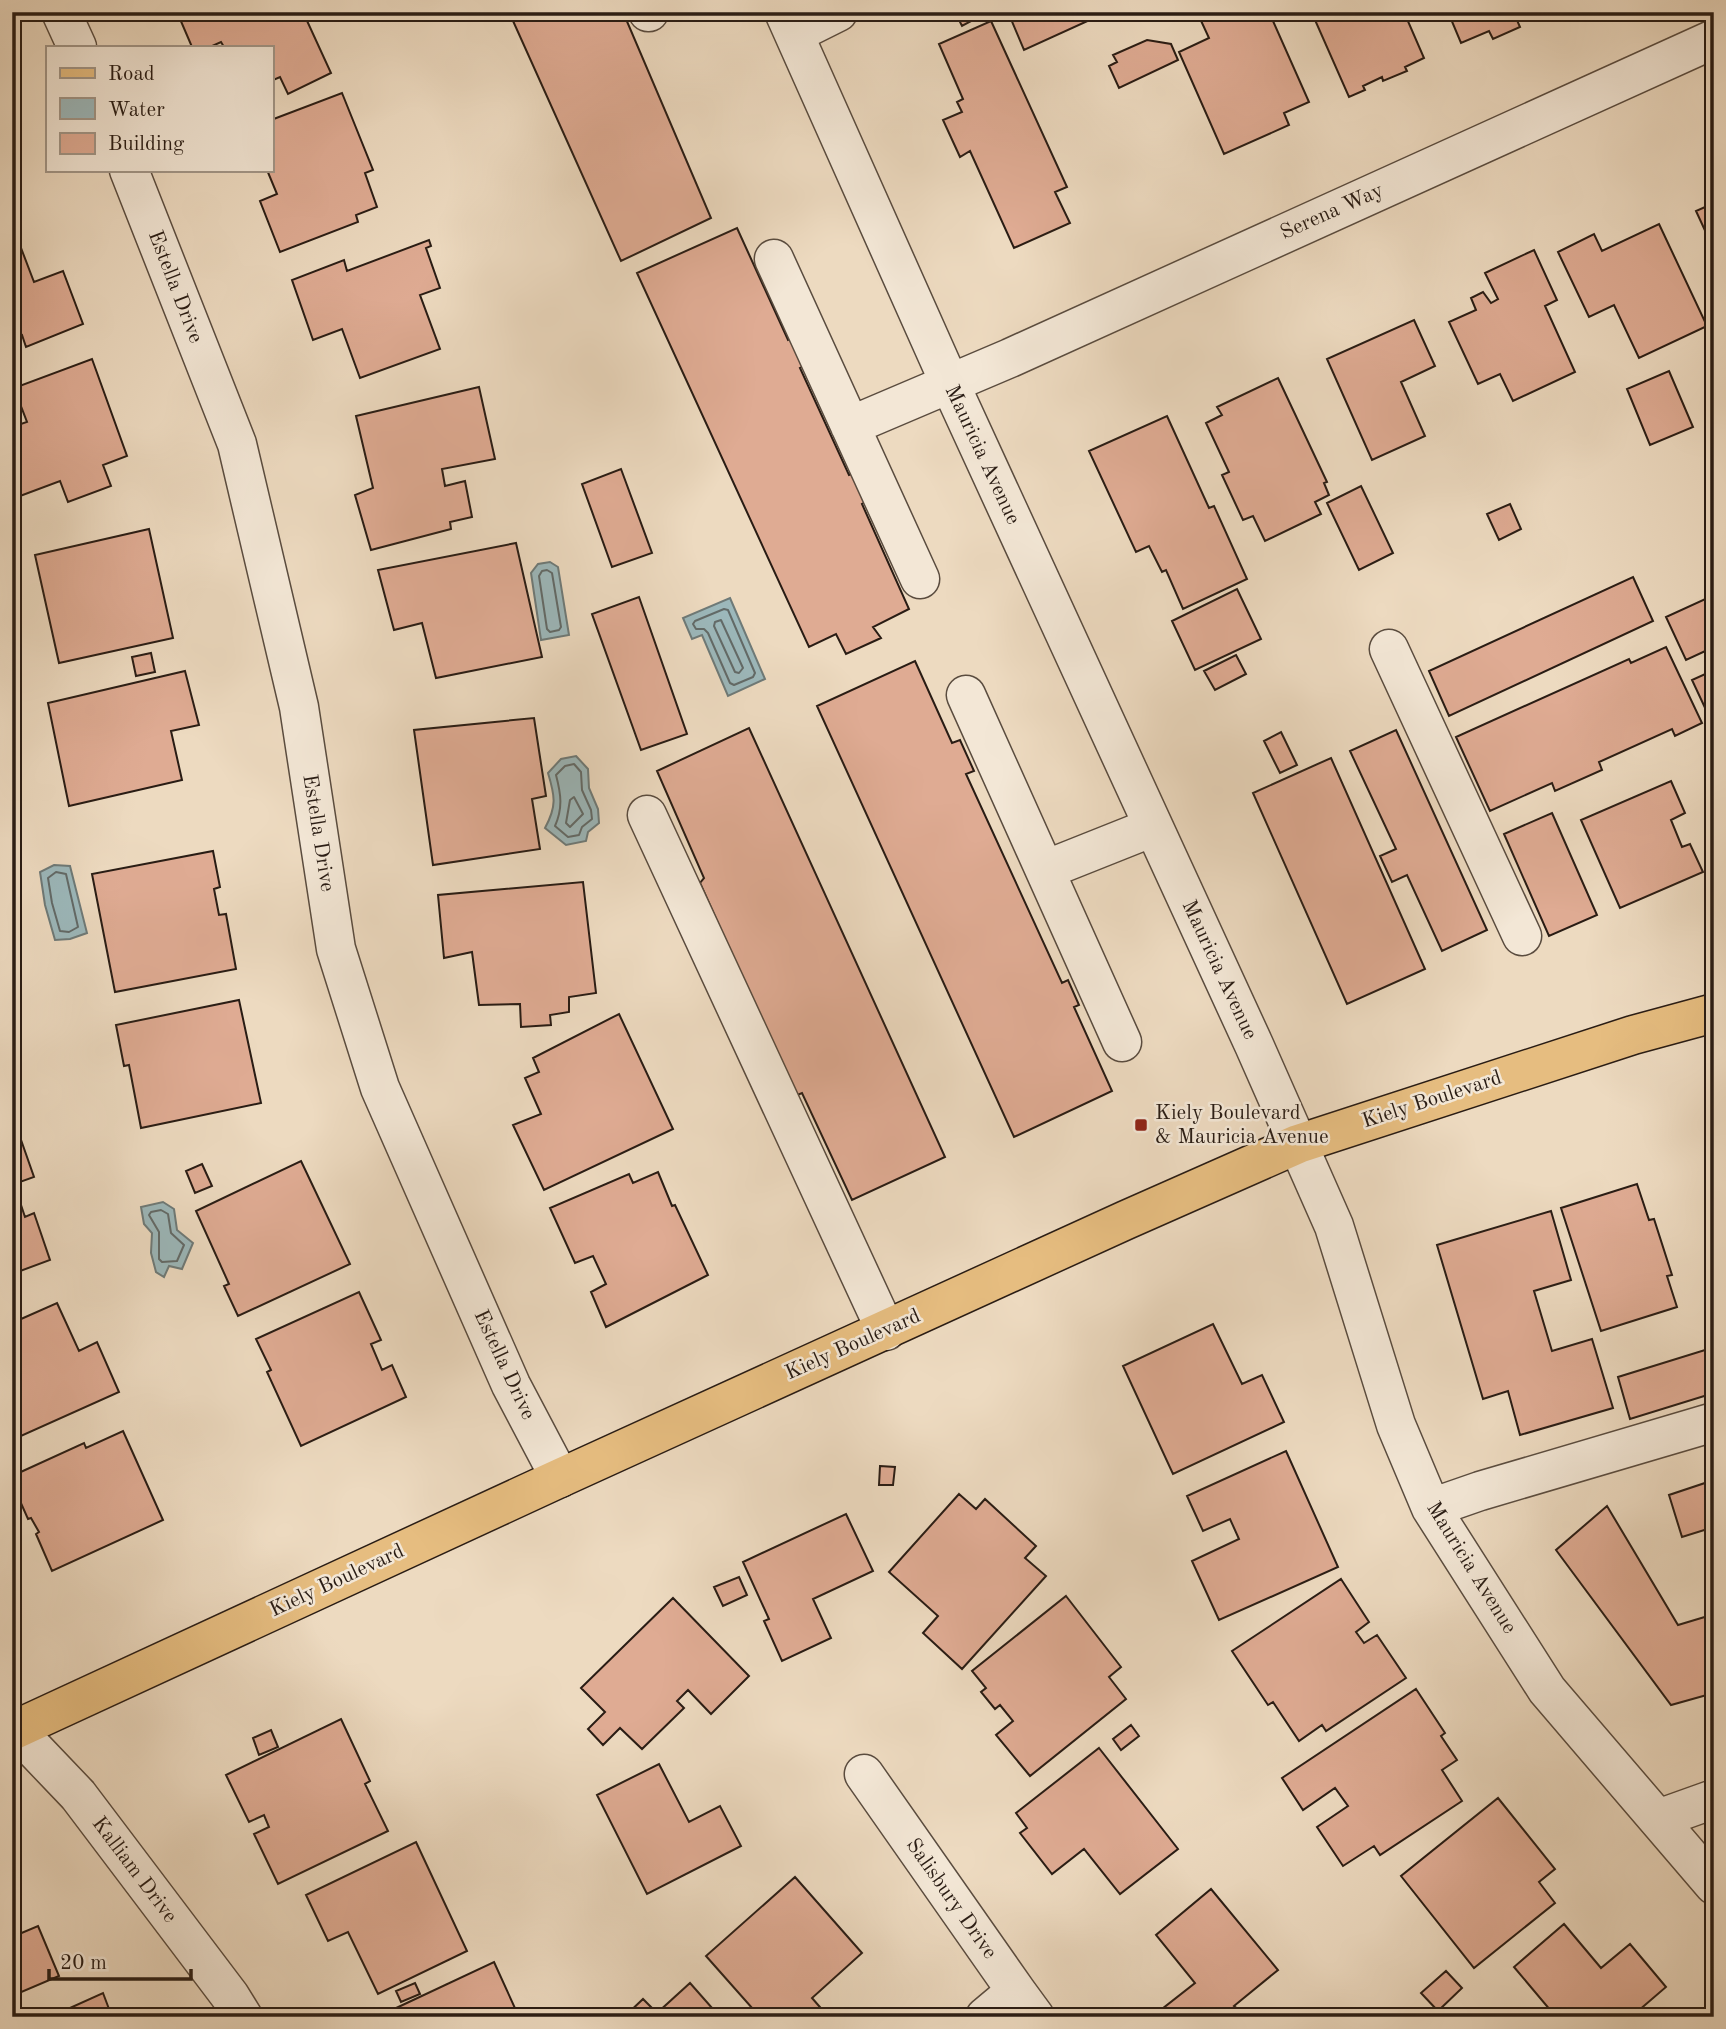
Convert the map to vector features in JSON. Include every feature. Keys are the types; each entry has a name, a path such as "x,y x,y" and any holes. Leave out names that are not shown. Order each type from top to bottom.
{"main road":[{"name":"Kiely Boulevard","path":"14,1727 1298,1144 1633,1035 1714,1013"}],"street":[{"path":"61,12 77,46"},
{"path":"789,23 838,12"},
{"name":"Mauricia Avenue","path":"789,23 950,384 1334,1226 1396,1425 1431,1508 1547,1689 1714,1885"},
{"name":"Serena Way","path":"850,426 950,384 1714,39"},
{"name":"Estella Drive","path":"130,172 237,444 299,707 336,949 380,1088 511,1385 560,1478"},
{"path":"774,259 920,579"},
{"path":"1389,649 1522,936"},
{"path":"966,695 1122,1042"},
{"path":"647,815 886,1331"},
{"path":"1045,870 1153,827"},
{"path":"1431,1508 1714,1422"},
{"name":"Kalliam Drive","path":"14,1727 78,1795 243,2017"},
{"name":"Salisbury Drive","path":"864,1774 1026,2004 985,2017"},
{"path":"1658,1819 1714,1800"}],"water":[{"path":"550,562 558,567 569,635 541,640 531,573 538,564"},
{"path":"730,598 765,679 728,696 702,635 692,639 683,618"},
{"path":"576,756 588,769 589,788 598,809 599,823 588,832 586,841 566,845 545,828 554,801 548,773 561,759"},
{"path":"54,865 70,866 87,933 70,939 55,940 45,905 40,872"},
{"path":"163,1202 174,1209 177,1230 193,1243 182,1269 169,1266 164,1277 156,1272 151,1253 152,1233 144,1224 141,1207"}],"building":[{"path":"177,12 303,12 331,73 288,94 280,77 273,80 273,46 223,46 221,42 212,46 192,46"},
{"path":"509,12 623,12 711,218 621,261"},
{"path":"955,12 988,12 962,26"},
{"path":"1008,12 1089,12 1092,19 1024,50"},
{"path":"1197,12 1240,12 1243,19 1257,12 1269,12 1309,102 1284,113 1289,125 1224,154 1179,52 1209,38"},
{"path":"1331,12 1404,12 1424,58 1405,67 1407,71 1383,81 1382,77 1363,86 1365,90 1349,97 1315,20"},
{"path":"1448,12 1529,12 1516,18 1520,27 1493,39 1489,31 1461,43"},
{"path":"991,21 1067,187 1055,192 1070,223 1014,248 970,151 960,157 943,120 962,112 957,102 963,99 939,44"},
{"path":"1147,40 1171,44 1178,60 1119,88 1109,66 1117,62 1113,55"},
{"path":"342,93 373,170 365,173 377,207 356,215 358,222 280,252 260,201 277,194 268,172 273,172 273,119"},
{"path":"1714,203 1714,250 1696,211"},
{"path":"1659,224 1707,326 1639,358 1614,305 1589,317 1558,252 1594,234 1602,251"},
{"path":"13,227 34,282 63,271 83,324 26,347 22,335 12,338"},
{"path":"737,228 788,340 794,337 807,365 800,368 849,475 859,471 872,499 862,504 909,609 873,627 881,638 846,654 836,634 809,647 637,273"},
{"path":"429,240 431,246 426,248 440,288 420,295 440,349 360,378 342,329 313,340 292,280 344,260 347,271"},
{"path":"1534,250 1557,300 1545,306 1575,372 1513,401 1500,374 1478,384 1449,322 1476,310 1471,298 1483,292 1491,303 1498,299 1485,273"},
{"path":"1414,320 1435,366 1401,382 1425,436 1372,460 1327,359"},
{"path":"92,359 127,456 103,465 111,486 68,502 60,481 12,499 12,427 27,422 14,388"},
{"path":"1669,371 1693,427 1650,445 1627,389"},
{"path":"1278,378 1327,482 1324,483 1329,495 1315,502 1321,514 1265,541 1253,516 1243,520 1222,475 1229,472 1206,423 1222,415 1217,407"},
{"path":"479,387 495,459 442,469 445,486 465,481 472,517 450,522 451,529 371,550 355,495 373,488 356,416"},
{"path":"1167,416 1209,508 1214,506 1247,579 1183,609 1166,570 1162,572 1149,546 1136,552 1089,451"},
{"path":"621,469 652,553 612,567 582,484"},
{"path":"1361,486 1393,553 1359,570 1327,503"},
{"path":"1510,504 1521,529 1499,540 1487,514"},
{"path":"149,529 173,638 59,663 35,555"},
{"path":"516,543 542,657 436,678 422,623 394,630 378,570"},
{"path":"1633,577 1653,621 1449,716 1429,671"},
{"path":"1237,589 1261,639 1195,670 1172,621"},
{"path":"1714,595 1714,647 1686,660 1666,617"},
{"path":"639,597 687,734 641,750 592,614"},
{"path":"1666,647 1702,723 1675,736 1672,729 1599,762 1602,770 1555,791 1552,783 1490,811 1456,737 1629,659 1631,663"},
{"path":"151,653 155,672 136,676 132,657"},
{"path":"1236,655 1246,674 1215,690 1204,671"},
{"path":"915,661 952,743 960,740 974,771 966,774 1062,983 1068,980 1079,1005 1074,1007 1112,1091 1014,1137 817,706"},
{"path":"1714,670 1714,727 1692,680"},
{"path":"185,671 199,725 171,731 182,780 69,806 48,703"},
{"path":"534,718 546,796 532,799 540,849 433,865 414,730"},
{"path":"749,728 945,1157 852,1200 802,1093 795,1096 700,883 704,878 657,771"},
{"path":"1396,730 1487,930 1442,951 1407,875 1392,882 1380,856 1396,849 1350,751"},
{"path":"1281,732 1297,765 1280,773 1264,741"},
{"path":"1331,758 1425,969 1347,1004 1253,793"},
{"path":"1671,781 1685,813 1671,820 1682,847 1690,844 1703,872 1620,908 1581,820"},
{"path":"1552,813 1597,915 1549,936 1504,834"},
{"path":"213,851 220,887 214,889 219,915 226,914 236,969 115,992 92,874"},
{"path":"583,882 596,993 569,997 569,1012 550,1015 551,1025 521,1027 520,1004 479,1005 472,952 444,958 438,895"},
{"path":"239,1000 261,1103 141,1128 129,1065 124,1066 116,1025"},
{"path":"619,1014 673,1129 544,1190 513,1125 541,1114 525,1078 539,1072 533,1058"},
{"path":"12,1041 20,1062 12,1065"},
{"path":"20,1137 34,1177 14,1184 25,1217 34,1213 50,1260 12,1274 12,1140"},
{"path":"301,1161 350,1264 238,1316 224,1286 229,1284 196,1211"},
{"path":"202,1164 212,1186 195,1193 186,1171"},
{"path":"658,1172 672,1206 675,1205 708,1275 606,1327 591,1292 606,1284 593,1256 575,1263 550,1208 629,1174 633,1183"},
{"path":"1637,1184 1649,1220 1654,1219 1672,1275 1667,1276 1677,1307 1601,1331 1561,1208"},
{"path":"1551,1211 1571,1280 1534,1291 1552,1351 1592,1339 1613,1408 1520,1435 1508,1391 1483,1399 1437,1245"},
{"path":"359,1292 381,1340 371,1344 382,1370 392,1365 406,1397 301,1446 267,1372 271,1370 256,1339"},
{"path":"57,1303 79,1351 97,1342 119,1392 12,1440 12,1323"},
{"path":"1213,1324 1242,1384 1262,1375 1284,1422 1173,1474 1123,1366"},
{"path":"1705,1350 1714,1379 1714,1393 1630,1419 1618,1377"},
{"path":"123,1431 163,1520 52,1571 36,1534 39,1532 31,1518 28,1519 12,1483 12,1476 84,1443 86,1448"},
{"path":"1286,1451 1338,1567 1219,1620 1192,1561 1239,1539 1230,1519 1203,1531 1187,1496"},
{"path":"880,1466 895,1467 893,1485 879,1485"},
{"path":"1714,1480 1714,1527 1682,1537 1669,1495"},
{"path":"959,1494 976,1509 985,1499 1036,1546 1025,1558 1046,1576 962,1669 923,1633 938,1616 889,1572"},
{"path":"1607,1506 1678,1625 1708,1616 1707,1609 1714,1607 1714,1693 1671,1705 1556,1550"},
{"path":"846,1514 873,1571 813,1599 831,1638 782,1661 764,1621 769,1619 743,1562"},
{"path":"739,1577 747,1595 723,1606 714,1587"},
{"path":"1341,1579 1369,1622 1356,1632 1364,1643 1377,1635 1406,1678 1326,1731 1322,1725 1299,1741 1273,1702 1268,1705 1232,1651"},
{"path":"1066,1596 1121,1667 1109,1677 1126,1699 1030,1776 996,1735 1013,1721 1000,1705 995,1709 981,1692 986,1688 972,1671"},
{"path":"673,1598 749,1676 711,1714 688,1690 677,1701 684,1708 642,1749 620,1728 603,1745 588,1729 605,1712 581,1688"},
{"path":"1416,1689 1445,1733 1441,1736 1457,1760 1442,1770 1462,1801 1380,1855 1374,1846 1343,1866 1317,1827 1348,1806 1335,1788 1303,1810 1282,1778"},
{"path":"341,1719 370,1781 365,1784 388,1831 278,1884 254,1834 269,1827 264,1815 249,1822 226,1775"},
{"path":"1131,1725 1139,1736 1121,1750 1113,1739"},
{"path":"271,1730 278,1747 259,1755 253,1738"},
{"path":"1099,1748 1178,1849 1120,1894 1084,1849 1052,1874 1020,1833 1027,1828 1016,1813"},
{"path":"659,1764 689,1822 720,1806 741,1846 647,1894 597,1795"},
{"path":"1498,1798 1555,1869 1539,1882 1555,1903 1474,1968 1401,1876"},
{"path":"416,1842 467,1951 378,1994 348,1932 328,1941 306,1895"},
{"path":"795,1877 862,1953 812,1998 826,2014 823,2017 760,2017 706,1956"},
{"path":"1211,1889 1278,1970 1234,2006 1240,2011 1233,2017 1169,2017 1162,2009 1195,1983 1156,1935"},
{"path":"1564,1924 1601,1968 1630,1944 1666,1987 1631,2017 1556,2017 1514,1967"},
{"path":"38,1926 59,1976 12,1996 12,1937"},
{"path":"494,1962 519,2017 377,2017"},
{"path":"1446,1971 1462,1988 1438,2011 1421,1993"},
{"path":"415,1983 420,1994 401,2002 396,1991"},
{"path":"690,1983 720,2017 624,2017 643,1999 657,2013"},
{"path":"103,1993 112,2017 50,2017"}],"place":[{"name":"Kiely Boulevard & Mauricia Avenue","path":"1141,1125"}]}
